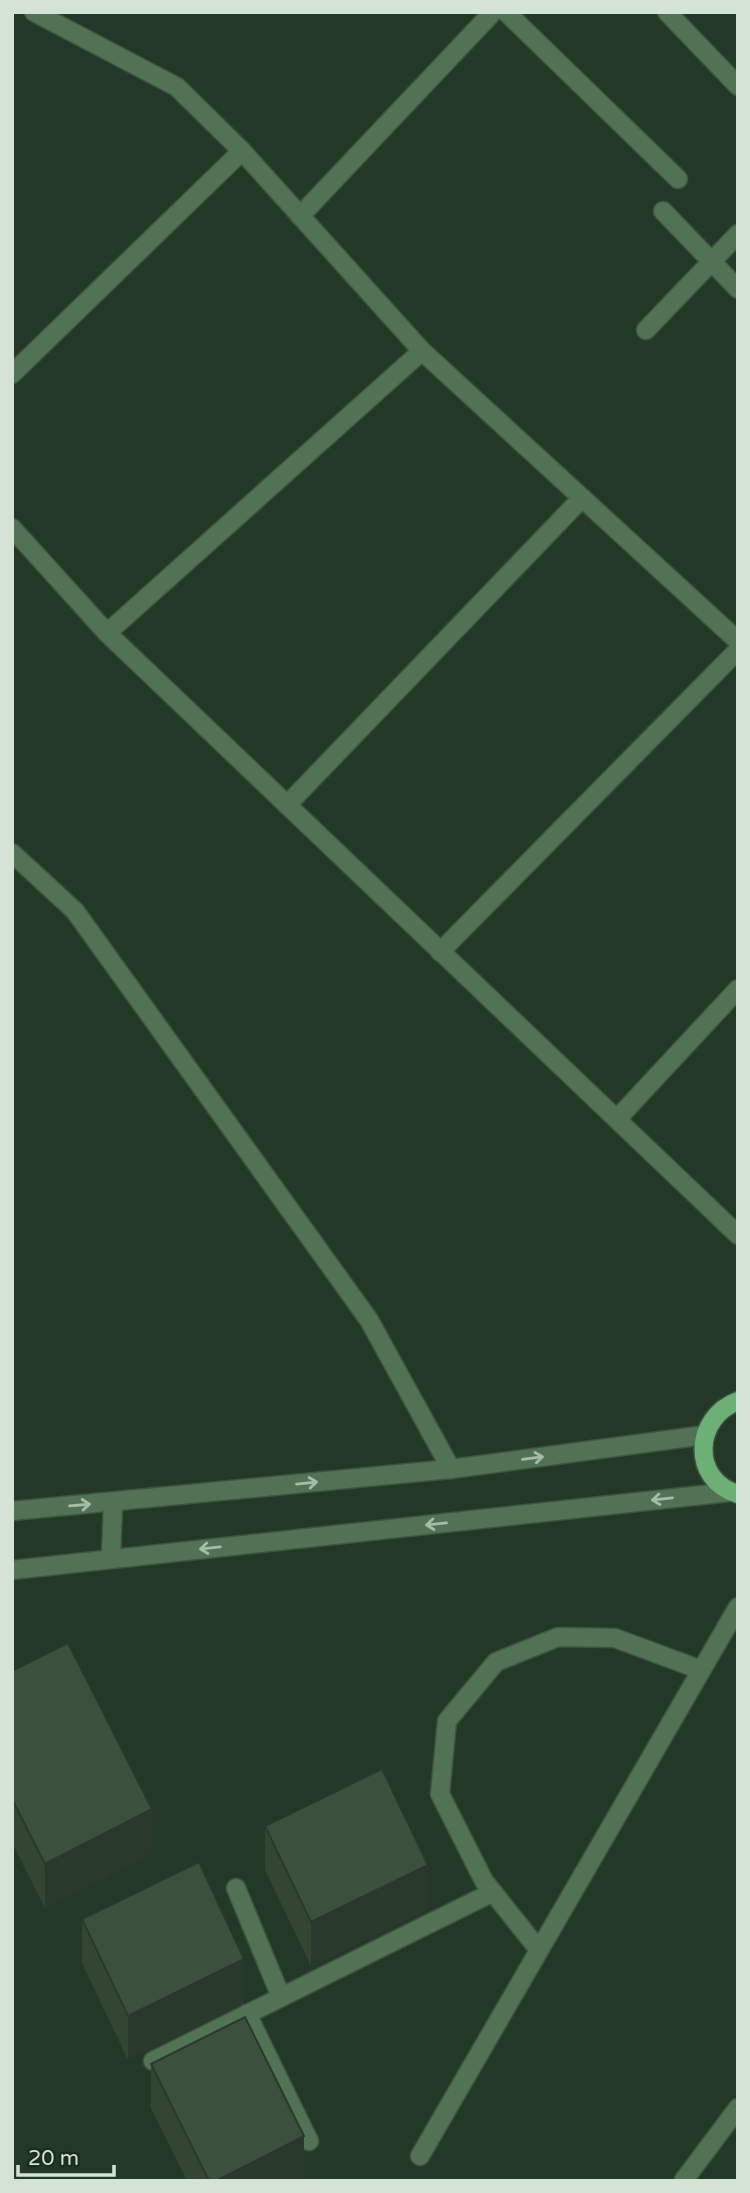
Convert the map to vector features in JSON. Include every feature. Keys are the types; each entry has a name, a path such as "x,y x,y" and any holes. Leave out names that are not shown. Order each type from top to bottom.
{"main road":[{"path":"734,1493 717,1482 707,1467 703,1451 705,1435 711,1421 722,1409 738,1401"}],"street":[{"path":"34,12 177,87 242,151 422,351 738,642"},
{"path":"300,216 493,12"},
{"path":"506,12 678,179"},
{"path":"667,12 738,86"},
{"path":"12,374 242,151"},
{"path":"663,211 738,289"},
{"path":"646,330 738,234"},
{"path":"107,633 422,351"},
{"path":"287,805 582,498"},
{"path":"12,528 107,633 738,1234"},
{"path":"440,952 738,650"},
{"path":"12,853 75,911 361,1309 451,1469"},
{"path":"617,1119 738,989"},
{"path":"12,1511 451,1469 705,1435"},
{"path":"12,1570 734,1493"},
{"path":"111,1559 113,1502"},
{"path":"420,2155 738,1607"},
{"path":"539,1950 484,1881 440,1794 447,1721 496,1662 558,1637 615,1638 701,1670"},
{"path":"236,1888 281,1997"},
{"path":"153,2061 493,1892"},
{"path":"247,2014 309,2141"},
{"path":"685,2181 738,2109"}],"building":[{"path":"68,1643 152,1809 45,1864 12,1799 12,1671"},
{"path":"382,1769 428,1865 311,1922 265,1826"},
{"path":"199,1862 244,1959 128,2016 82,1919"},
{"path":"245,2017 304,2136 216,2181 209,2181 151,2064"}]}
